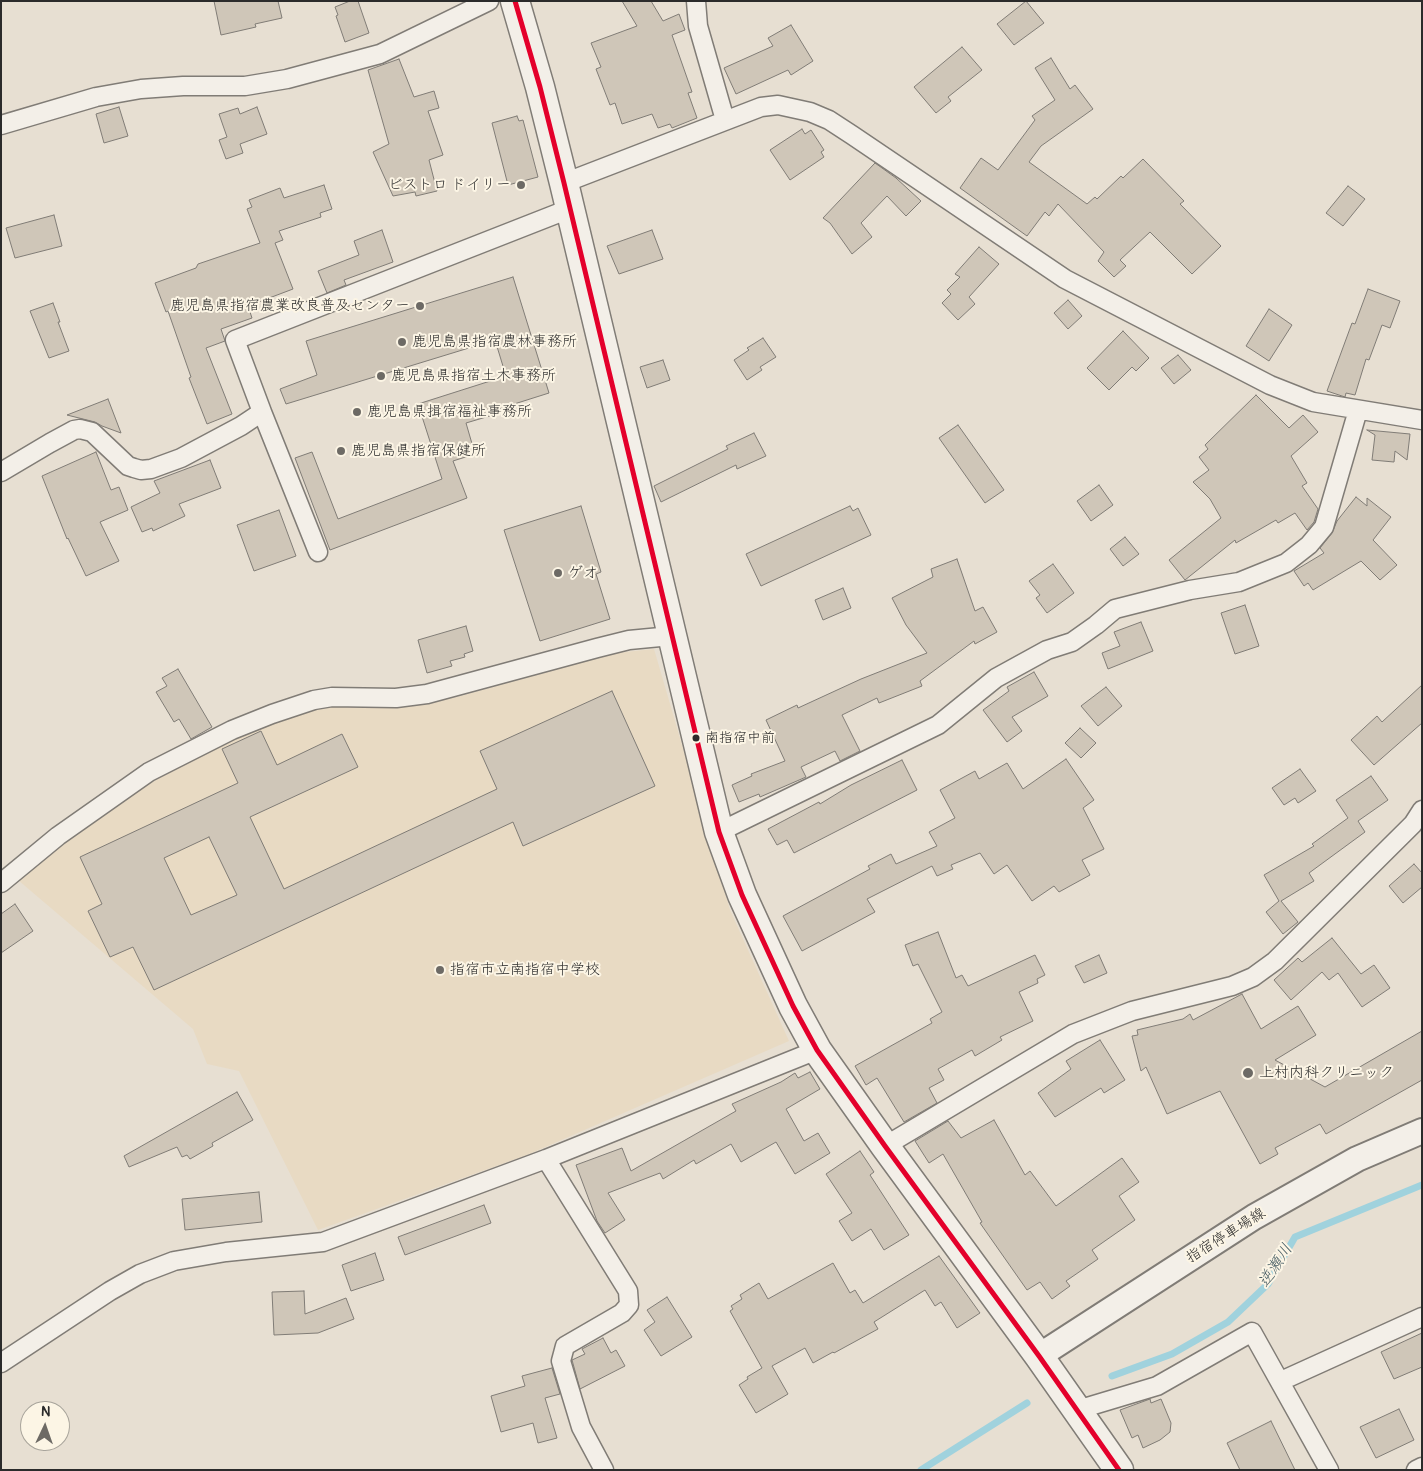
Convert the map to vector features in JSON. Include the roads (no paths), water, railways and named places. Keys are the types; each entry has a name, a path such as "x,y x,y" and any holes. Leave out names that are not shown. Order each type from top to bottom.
{"highway":[{"path":"515,1 540,87 564,183 719,832 742,895 772,963 817,1050 1039,1356 1119,1470"}],"main road":[{"name":"指宿停車場線","path":"1039,1356 1254,1217 1357,1160 1422,1131"}],"street":[{"path":"1,125 96,97 141,89 183,86 245,86 288,79 380,54 489,1"},
{"path":"696,1 698,26 725,120"},
{"path":"564,183 761,107 778,105 810,112 829,120 1064,278 1270,385 1313,402 1422,420"},
{"path":"318,552 235,340 570,209"},
{"path":"719,832 938,725 996,678 1047,650 1072,642 1115,609 1190,590 1240,582 1286,563 1309,545 1324,527 1358,410"},
{"path":"1,472 50,443 74,430 80,429 92,432 128,466 141,470 151,469 181,458 241,426 262,412"},
{"path":"1,883 58,836 149,772 232,730 272,714 314,700 332,697 396,698 427,694 629,640 671,636"},
{"path":"885,1146 1072,1034 1132,1011 1232,986 1253,977 1282,954 1413,824 1422,810"},
{"path":"1,1362 110,1291 140,1274 174,1261 226,1252 323,1242 546,1159 817,1050"},
{"path":"546,1159 628,1291 630,1304 622,1313 565,1346 561,1361 580,1427 604,1470"},
{"path":"1281,1381 1422,1317"},
{"path":"1077,1410 1157,1386 1252,1332 1329,1470"},
{"path":"1416,1470 1422,1467"}],"waterway":[{"name":"逆瀬川","path":"1112,1376 1172,1354 1228,1322 1268,1284 1295,1237 1422,1185"},
{"name":"逆瀬川","path":"921,1470 1027,1403"}],"place":[{"name":"ビストロ ドイリー","path":"521,185"},
{"name":"鹿児島県指宿農業改良普及センター","path":"420,306"},
{"name":"鹿児島県指宿農林事務所","path":"402,342"},
{"name":"鹿児島県指宿土木事務所","path":"381,376"},
{"name":"鹿児島県揖宿福祉事務所","path":"357,412"},
{"name":"鹿児島県指宿保健所","path":"341,451"},
{"name":"ゲオ","path":"558,573"},
{"name":"南指宿中前","path":"696,738"},
{"name":"指宿市立南指宿中学校","path":"440,970"},
{"name":"上村内科クリニック","path":"1248,1073"}]}
